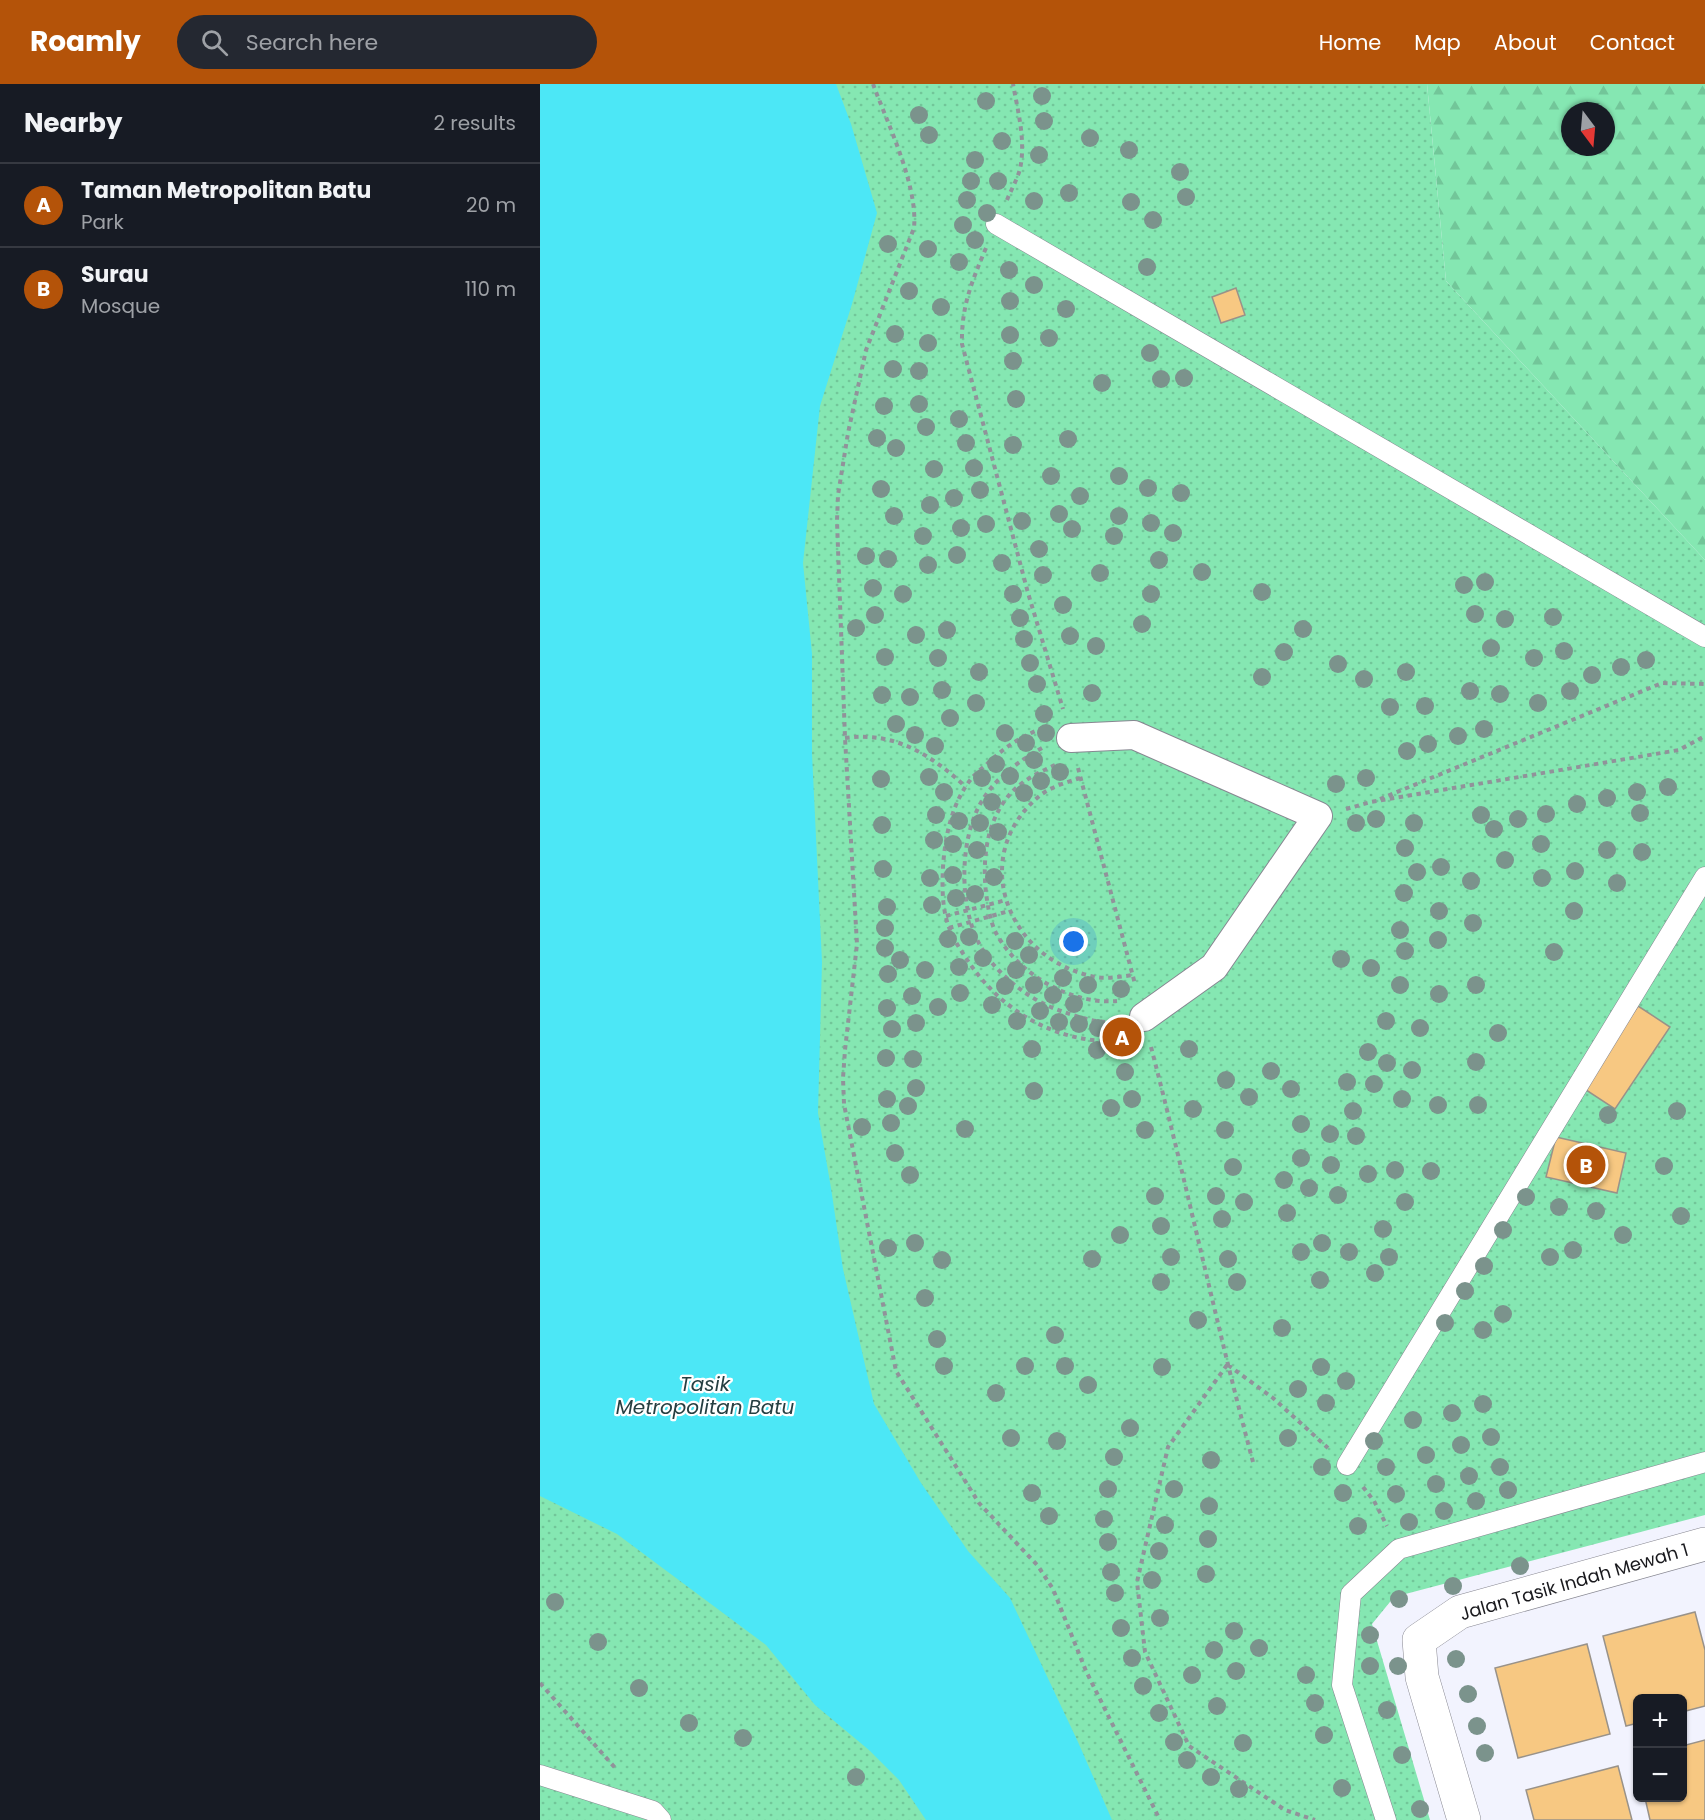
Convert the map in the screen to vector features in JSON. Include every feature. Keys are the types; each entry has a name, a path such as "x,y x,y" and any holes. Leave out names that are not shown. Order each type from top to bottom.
{"street":[{"path":"1060,742 1134,735 1318,816 1214,967 1138,1029"},
{"name":"Jalan Tasik Indah Mewah 1","path":"1464,1820 1422,1677 1419,1640 1460,1612 1705,1544"}],"lane":[{"path":"996,224 1705,637"},
{"path":"1347,1465 1705,877"},
{"path":"1386,1820 1341,1684 1351,1594 1399,1549 1705,1462"},
{"path":"540,1775 657,1816"}],"path":[{"path":"873,84 913,194 915,219 914,228 866,350 848,433 838,495 837,533 845,738 857,944 845,1050 844,1104 896,1371 979,1503 1038,1566 1053,1589 1086,1671 1160,1820"},
{"path":"1705,684 1662,683 1371,802 1679,750 1705,736"},
{"path":"845,738 873,736 907,746 933,760 966,786"},
{"path":"1060,742 1021,738 1004,748 973,776 966,786 951,817 946,838 942,879 949,928 954,940 980,977 997,997 1014,1011 1048,1029 1080,1038 1105,1041 1138,1029"},
{"path":"1060,742 1000,807 985,851 987,904 995,930 1009,952 1047,983 1074,995 1109,1001 1121,1000"},
{"path":"1060,742 1041,748 1009,770 996,782 982,802 967,840 965,858 968,910 976,938 998,968 1026,994 1046,1006 1078,1017 1138,1029"},
{"path":"1080,778 1058,785 1044,793 1026,810 1012,830 1007,841 1003,862 1006,900 1009,911 1022,932 1053,960 1088,976 1108,978 1133,975"},
{"path":"946,916 1006,900"},
{"path":"949,928 1009,911"},
{"path":"1227,1365 1273,1398 1347,1465 1374,1501 1399,1549"},
{"path":"1227,1365 1253,1462"},
{"path":"1227,1365 1167,1448 1137,1582 1145,1652 1189,1746 1285,1810 1315,1820"},
{"path":"540,1683 657,1816"}],"green space":[{"path":"540,84 1427,84 1446,281 1705,560 1705,1515 1394,1597 1372,1624 1430,1820 540,1820"},
{"path":"1427,84 1705,84 1705,560 1446,281"}],"water":[{"name":"Tasik Metropolitan Batu","path":"540,84 836,84 851,124 877,213 820,406 803,563 812,654 812,754 822,962 818,1113 843,1269 874,1404 921,1483 968,1551 1010,1598 1112,1820 926,1820 899,1780 869,1750 815,1705 766,1645 617,1534 540,1496"}],"building":[{"path":"1236,288 1245,315 1221,323 1212,297"},
{"path":"1638,1006 1670,1027 1615,1109 1583,1088"},
{"path":"1556,1137 1626,1153 1617,1193 1546,1177"},
{"path":"1695,1612 1705,1650 1705,1706 1687,1711 1687,1694 1633,1694 1633,1724 1626,1726 1603,1636"},
{"path":"1587,1644 1610,1734 1518,1758 1495,1668"},
{"path":"1705,1740 1705,1820 1650,1820 1646,1802 1687,1802 1687,1745"},
{"path":"1618,1766 1632,1820 1534,1820 1526,1790"}],"place":[{"name":"Taman Metropolitan Batu","path":"1122,1037"},
{"name":"Surau","path":"1586,1165"}]}
